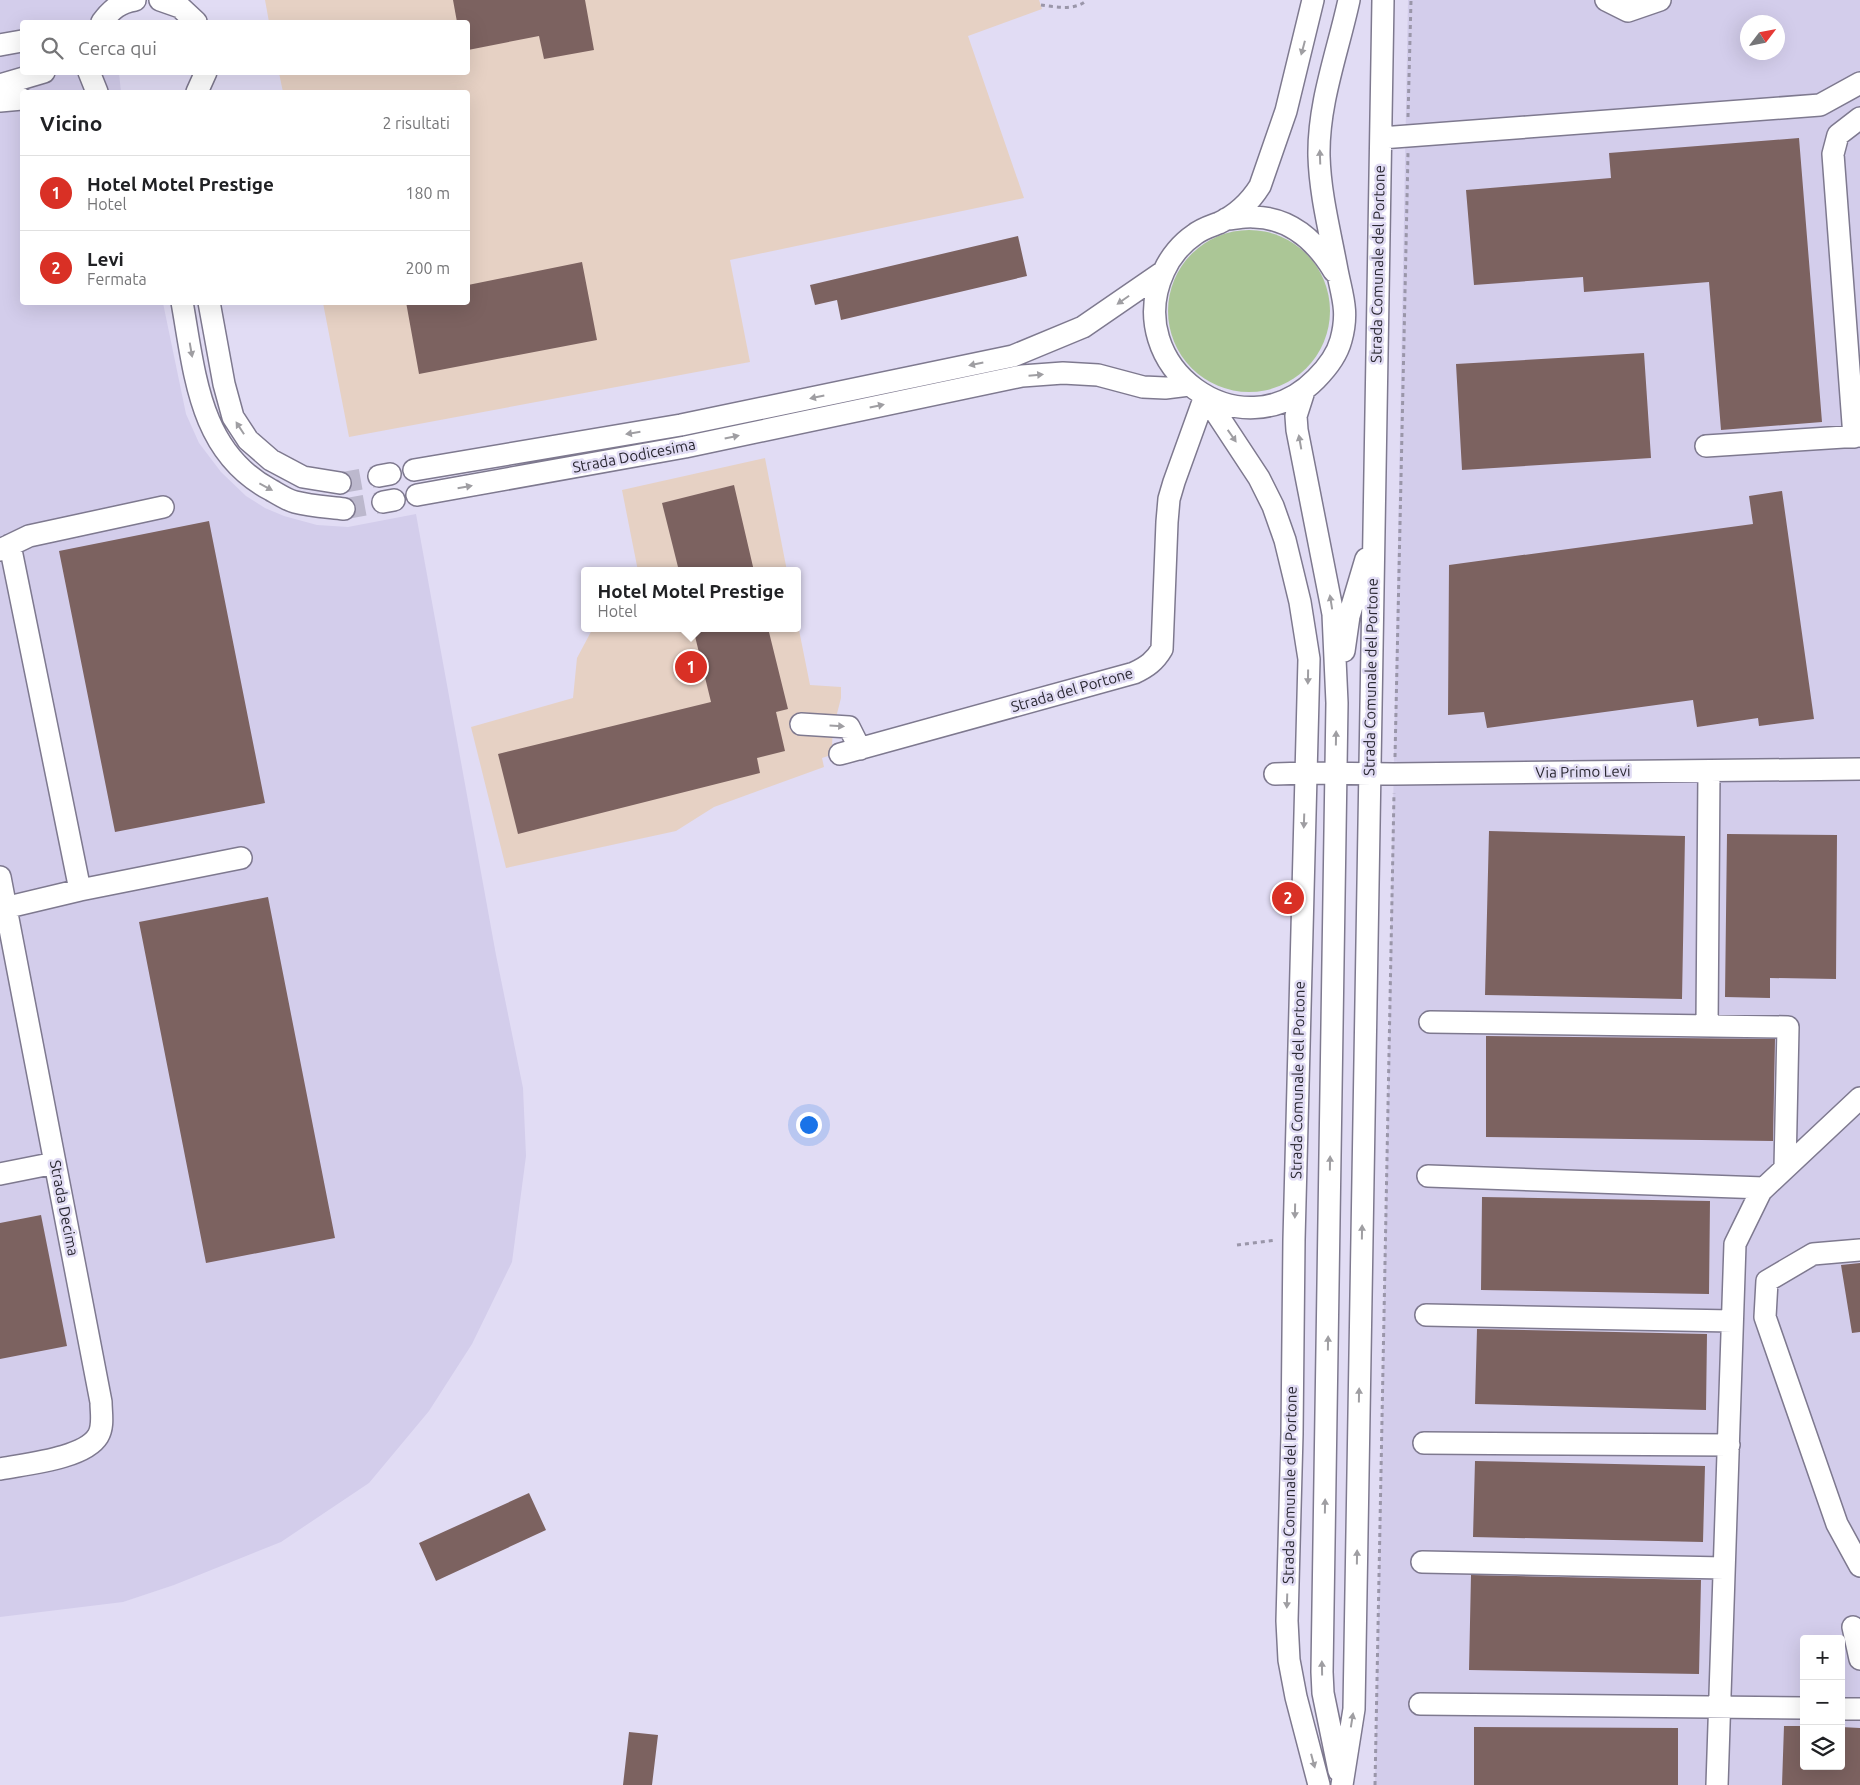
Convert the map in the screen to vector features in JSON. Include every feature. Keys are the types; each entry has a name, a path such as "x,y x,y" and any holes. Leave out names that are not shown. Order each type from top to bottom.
{"street":[{"path":"103,20 110,11 128,0"},
{"path":"160,0 180,7 194,20"},
{"name":"Strada Comunale del Portone","path":"1314,0 1286,111 1260,186 1254,197 1226,220 1195,234 1170,259 1163,272 1155,298 1155,324 1159,342 1169,364 1197,391 1259,478 1273,506 1300,602 1309,659 1294,1240 1292,1434 1286,1622 1289,1660 1296,1697 1319,1785"},
{"name":"Strada Comunale del Portone","path":"1197,391 1229,406 1258,408 1280,403 1304,391 1328,366 1341,341 1345,312 1343,293 1338,278 1321,180 1320,147 1323,107 1349,0"},
{"name":"Strada Comunale del Portone","path":"1342,1785 1354,1709 1383,0"},
{"path":"1606,0 1628,12 1660,0"},
{"path":"0,45 20,41"},
{"path":"0,85 34,75"},
{"path":"90,75 96,90"},
{"path":"198,90 205,75"},
{"path":"1381,138 1820,106 1860,83"},
{"path":"0,101 20,99"},
{"path":"1706,446 1857,436 1833,154 1838,135 1860,118"},
{"name":"Strada Comunale del Portone","path":"1226,220 1254,217 1282,223 1307,236 1324,255 1338,278"},
{"name":"Strada Dodicesima","path":"414,470 681,425 1013,356 1083,327 1163,272"},
{"path":"183,305 199,394 212,431 232,458 254,481 294,502 344,509"},
{"path":"210,305 224,384 234,417 248,440 271,460 303,478 340,483"},
{"name":"Strada Dodicesima","path":"417,496 685,447 1022,376 1063,373 1098,375 1143,387 1197,391"},
{"path":"845,391 849,412"},
{"name":"Strada del Portone","path":"801,724 849,727 850,751 1134,674 1157,659 1162,649 1167,522 1170,499 1197,391"},
{"name":"Strada Comunale del Portone","path":"1304,391 1296,416 1299,441 1328,580 1333,614 1337,703 1322,1672 1324,1693 1342,1785"},
{"path":"80,890 5,548 29,536 163,507"},
{"name":"Strada Comunale del Portone","path":"1337,703 1349,616 1374,528"},
{"name":"Via Primo Levi","path":"1274,774 1860,769"},
{"path":"1708,1026 1710,771"},
{"path":"3,908 80,890 241,858"},
{"name":"Strada Decima","path":"0,877 3,908 101,1402 102,1424 97,1437 77,1451 50,1459 0,1469"},
{"path":"1430,1022 1788,1027 1786,1168"},
{"path":"1717,1785 1734,1244 1760,1191 1860,1098"},
{"path":"0,1174 55,1163"},
{"path":"1428,1176 1764,1188"},
{"path":"1860,1250 1813,1254 1767,1281 1764,1317 1837,1524 1860,1566"},
{"path":"1426,1315 1732,1321"},
{"path":"1424,1443 1729,1445"},
{"path":"1422,1562 1724,1568"},
{"path":"1853,1627 1860,1659"},
{"path":"1420,1704 1800,1708"},
{"path":"1845,1709 1860,1709"}],"path":[{"path":"1040,4 1071,7 1082,5 1087,0"},
{"path":"1375,1785 1411,0"},
{"path":"1237,1245 1266,1240"}],"shaded area":[{"path":"0,0 111,0 114,20 20,20 20,75 119,75 121,90 20,90 20,305 163,305 186,414 199,443 221,472 246,496 265,508 284,516 317,525 348,527 416,514 496,955 523,1088 526,1156 512,1262 472,1344 429,1411 369,1483 281,1542 174,1585 123,1602 0,1617"},
{"path":"265,0 1039,0 1042,9 968,36 1024,198 730,260 750,362 349,437 323,305 470,305 470,90 283,90 279,75 470,75 470,20 269,20"},
{"path":"1408,0 1860,0 1860,1785 1375,1785"},
{"path":"765,458 786,567 637,567 622,490"},
{"path":"591,632 799,632 810,685 841,687 841,698 833,729 832,745 828,756 822,758 824,767 714,807 676,831 506,868 471,727 573,698 577,658"}],"green space":[{"path":"1249,230 1280,236 1306,254 1324,280 1330,311 1324,342 1306,368 1280,386 1249,392 1218,386 1192,368 1174,342 1168,311 1174,280 1192,254 1218,236"}],"building":[{"path":"453,0 585,0 594,50 544,59 539,36 470,50 470,20 457,20"},
{"path":"1799,138 1822,422 1721,430 1709,282 1584,292 1583,277 1474,285 1466,190 1611,178 1609,153"},
{"path":"1018,236 1027,276 841,320 837,300 815,305 810,285"},
{"path":"582,262 597,340 419,374 407,305 470,305 470,285"},
{"path":"1644,353 1651,458 1462,470 1456,364"},
{"path":"734,485 753,567 678,567 662,503"},
{"path":"1782,491 1814,719 1759,726 1758,718 1697,727 1693,700 1487,728 1484,712 1448,715 1449,565 1753,524 1749,496"},
{"path":"209,521 265,803 115,832 59,551"},
{"path":"694,632 769,632 788,709 776,712 785,751 757,758 760,773 518,834 498,754 711,702"},
{"path":"1489,831 1685,836 1682,999 1485,995"},
{"path":"1727,834 1837,835 1836,979 1770,978 1770,998 1725,997"},
{"path":"268,897 335,1238 206,1263 139,922"},
{"path":"1486,1036 1775,1039 1773,1141 1486,1137"},
{"path":"1482,1197 1710,1201 1709,1294 1481,1290"},
{"path":"41,1215 67,1346 0,1359 0,1223"},
{"path":"1860,1263 1860,1332 1852,1333 1841,1265"},
{"path":"1477,1329 1707,1334 1706,1410 1475,1404"},
{"path":"1475,1461 1705,1466 1703,1542 1473,1537"},
{"path":"529,1493 546,1530 436,1581 419,1543"},
{"path":"1471,1575 1701,1580 1699,1674 1469,1670"},
{"path":"1784,1726 1800,1726 1800,1770 1845,1770 1845,1727 1860,1728 1860,1785 1782,1785"},
{"path":"1474,1727 1678,1728 1678,1785 1474,1785"},
{"path":"629,1732 658,1735 652,1785 623,1785"}],"tunnel":[{"path":"340,483 379,476"},
{"path":"344,509 383,502"}],"place":[{"name":"Hotel Motel Prestige","path":"691,667"},
{"name":"Levi","path":"1288,898"}]}
